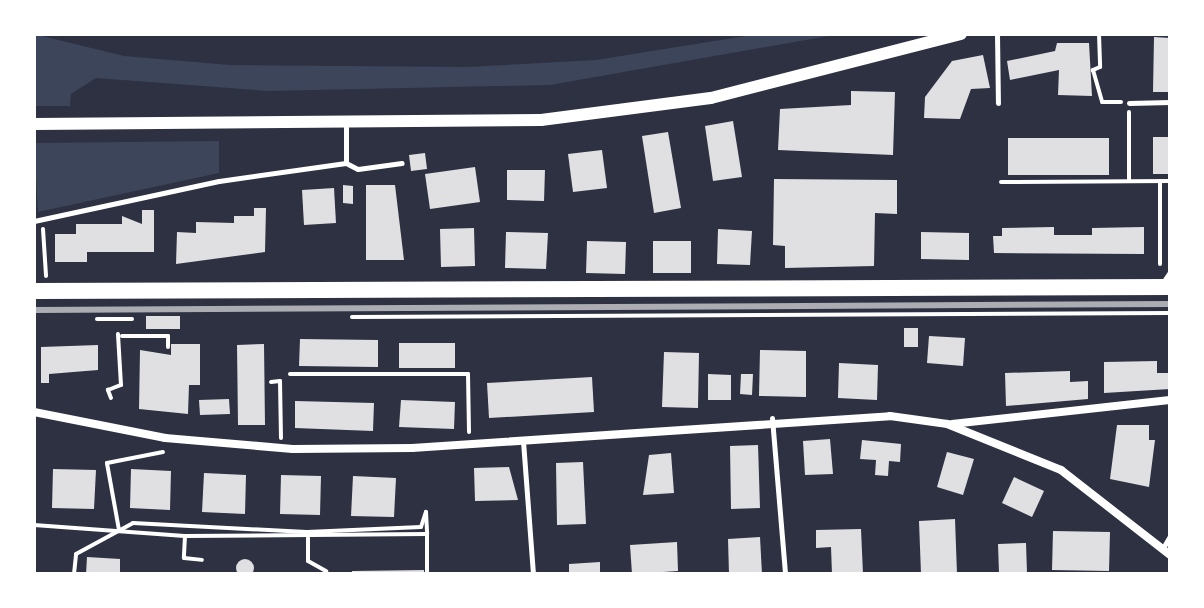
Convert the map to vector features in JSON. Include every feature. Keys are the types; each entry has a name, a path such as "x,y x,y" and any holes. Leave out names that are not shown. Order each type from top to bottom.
{"main road":[{"path":"34,291 1165,287"}],"street":[{"path":"34,124 541,120 658,107 773,86 961,34"},
{"path":"34,412 165,438 281,449 523,440 772,418 864,414 947,424 1170,400"},
{"path":"947,424 1061,470 1170,555"}],"lane":[{"path":"997,34 998,103"},
{"path":"1129,103 1170,102"},
{"path":"346,122 346,163"},
{"path":"34,221 219,181 346,163 358,169 402,163"},
{"path":"1165,287 1170,272"},
{"path":"772,418 785,574"},
{"path":"523,440 533,574"},
{"path":"1163,548 1170,536"}],"path":[{"path":"1099,34 1100,67 1093,70 1102,102"},
{"path":"1129,103 1129,181"},
{"path":"1160,181 1165,287"},
{"path":"1001,182 1170,181"},
{"path":"44,240 45,269"},
{"path":"352,317 1170,313"},
{"path":"97,319 132,319"},
{"path":"111,398 108,390 121,385 120,335 168,336 168,347"},
{"path":"290,374 468,374 469,442"},
{"path":"271,382 280,381 281,449"},
{"path":"119,530 107,463 163,452 165,438"},
{"path":"74,574 76,554 133,523 307,532 421,527 426,512 427,574"},
{"path":"34,525 185,536 308,538 427,534"},
{"path":"185,536 184,558 202,560"},
{"path":"308,538 308,561 326,571"}],"shaded area":[{"path":"34,34 124,56 230,65 468,67 596,60 758,34 840,34 550,85 268,91 96,78 71,94 70,106 34,106"},
{"path":"219,141 219,173 38,212 34,143"}],"building":[{"path":"1154,37 1170,38 1170,92 1153,92"},
{"path":"1057,43 1089,43 1092,96 1058,95 1059,70 1010,80 1007,61 1055,51"},
{"path":"983,55 990,88 971,89 960,119 924,118 925,97 952,61"},
{"path":"851,91 895,92 893,155 778,150 780,109 851,105"},
{"path":"733,121 742,177 713,181 705,126"},
{"path":"668,132 681,208 654,213 642,136"},
{"path":"1153,137 1170,137 1170,174 1153,174"},
{"path":"1008,138 1109,138 1109,175 1008,175"},
{"path":"602,150 607,188 573,192 568,154"},
{"path":"425,153 427,169 411,171 409,155"},
{"path":"475,167 480,202 430,209 425,174"},
{"path":"507,170 545,170 544,201 507,200"},
{"path":"774,179 897,180 897,214 875,213 874,266 785,268 785,246 773,245"},
{"path":"343,185 353,186 353,204 343,203"},
{"path":"366,185 395,185 404,260 366,260"},
{"path":"334,188 336,223 304,225 302,190"},
{"path":"254,208 266,208 265,252 176,264 177,232 196,233 196,222 234,223 234,216 254,216"},
{"path":"142,210 154,210 154,252 87,252 87,262 55,262 55,234 76,234 76,224 122,224 122,216 142,224"},
{"path":"1054,227 1054,235 1092,235 1092,228 1144,227 1144,254 994,253 993,236 1002,236 1002,228"},
{"path":"474,228 475,266 441,267 440,229"},
{"path":"718,229 752,231 750,265 717,264"},
{"path":"506,232 548,233 546,269 505,268"},
{"path":"921,232 969,233 969,260 921,259"},
{"path":"587,241 626,242 625,274 586,273"},
{"path":"653,241 691,241 691,273 653,273"},
{"path":"146,316 180,316 180,329 146,329"},
{"path":"904,328 918,328 918,347 904,347"},
{"path":"929,336 965,338 963,366 927,363"},
{"path":"300,339 378,340 378,367 299,366"},
{"path":"399,343 455,343 455,368 399,368"},
{"path":"171,344 200,344 200,385 189,385 188,414 139,409 140,350 171,355"},
{"path":"264,344 265,425 238,425 237,345"},
{"path":"98,345 98,370 49,374 49,383 41,383 41,347"},
{"path":"760,350 806,351 806,397 759,396"},
{"path":"664,352 699,353 698,408 662,407"},
{"path":"1157,361 1157,373 1170,373 1170,389 1104,393 1104,362"},
{"path":"839,363 878,365 877,400 838,398"},
{"path":"1070,371 1070,382 1088,381 1088,399 1006,406 1005,373"},
{"path":"708,374 731,375 731,400 708,400"},
{"path":"741,374 753,374 752,395 740,394"},
{"path":"592,377 594,412 489,418 487,383"},
{"path":"229,399 230,414 200,415 199,400"},
{"path":"401,400 455,402 454,429 399,427"},
{"path":"295,401 374,403 373,431 295,428"},
{"path":"1117,425 1149,425 1149,440 1155,440 1149,487 1110,479"},
{"path":"830,439 833,474 805,475 803,441"},
{"path":"862,440 901,444 900,462 889,461 888,476 875,475 876,460 860,459"},
{"path":"758,445 760,508 731,509 730,446"},
{"path":"947,452 974,459 963,495 937,487"},
{"path":"671,453 674,493 643,495 649,455"},
{"path":"583,462 586,524 557,525 556,463"},
{"path":"509,467 518,500 475,501 474,468"},
{"path":"53,469 96,470 94,509 52,508"},
{"path":"131,469 171,471 170,510 130,508"},
{"path":"204,473 246,475 245,514 202,512"},
{"path":"281,475 321,476 320,515 280,514"},
{"path":"353,476 396,478 394,517 351,516"},
{"path":"1014,477 1044,491 1032,517 1002,503"},
{"path":"955,519 957,574 921,574 919,521"},
{"path":"861,529 863,574 832,574 831,547 816,548 816,530"},
{"path":"1053,531 1110,532 1109,571 1052,570"},
{"path":"760,537 762,574 729,574 728,539"},
{"path":"677,542 678,571 632,574 630,545"},
{"path":"1026,543 1027,573 999,573 998,544"},
{"path":"87,557 120,559 120,574 86,574"},
{"path":"241,559 249,559 254,568 252,575 241,577 236,572 236,564"},
{"path":"600,562 600,574 569,574 569,564"},
{"path":"424,570 424,574 352,574 352,571"}],"railway":[{"path":"34,310 1170,304"}]}
